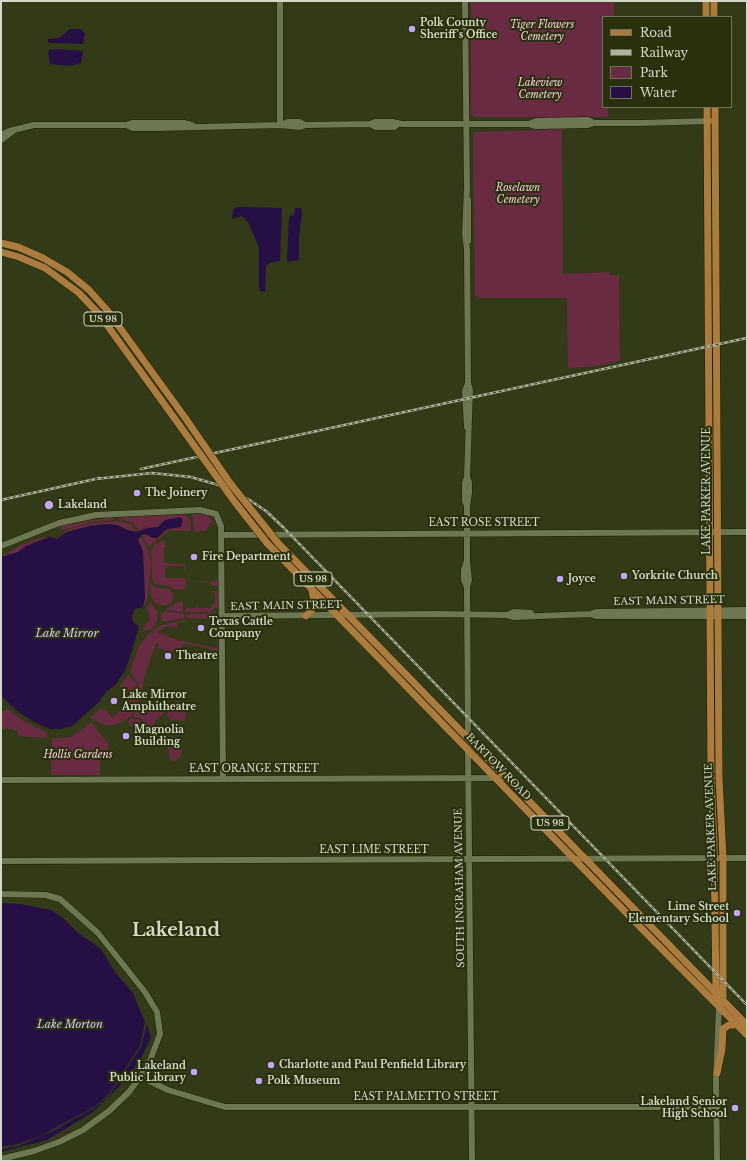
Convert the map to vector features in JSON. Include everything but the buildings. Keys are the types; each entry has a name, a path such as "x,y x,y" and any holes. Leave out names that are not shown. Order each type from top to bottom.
{"main road":[{"path":"706,1 706,16"},
{"path":"714,1 714,16"},
{"name":"LAKE PARKER AVENUE","path":"707,108 711,777 716,995 721,1003"},
{"name":"LAKE PARKER AVENUE","path":"715,108 719,777 723,858 721,1003"},
{"name":"US 98","path":"1,243 18,247 43,258 67,272 89,290 107,310 186,419 230,483 278,543 349,615"},
{"name":"US 98","path":"1,252 19,257 45,268 79,293 100,314 234,501 267,543 337,616"},
{"path":"708,422 712,430 712,447 717,451"},
{"path":"708,451 713,457 714,473 717,484"},
{"path":"303,616 315,606 315,598 311,590"},
{"name":"BARTOW ROAD","path":"349,615 716,995"},
{"name":"BARTOW ROAD","path":"337,616 572,858 721,1003 747,1025"},
{"name":"BARTOW ROAD","path":"721,1003 747,1035"},
{"path":"717,1073 722,1049 723,1029 729,1025 738,1025"}],"street":[{"path":"280,1 280,125"},
{"name":"SOUTH INGRAHAM AVENUE","path":"465,1 465,124 469,233 467,249 468,383 470,390 470,416 467,430 467,477 470,493 467,506 467,561 469,580 467,587 467,615 472,1161"},
{"path":"1,135 34,125 126,126 132,123 184,123 194,126 280,125 300,127 305,125 370,124 375,122 392,122 398,124 529,124 536,121 588,120 594,123 715,121"},
{"path":"1,140 13,131"},
{"name":"EAST MAIN STREET","path":"1,546 58,523 112,513 200,510 216,514 220,520 222,616 508,615 514,612 543,614 591,614 596,612 718,613 747,610"},
{"name":"EAST ROSE STREET","path":"221,535 747,532"},
{"name":"EAST MAIN STREET","path":"718,613 747,616"},
{"path":"222,616 223,779"},
{"name":"EAST ORANGE STREET","path":"1,780 506,778"},
{"name":"EAST LIME STREET","path":"1,861 747,858"},
{"path":"1,894 46,895 60,899 98,933 146,992 157,1012 160,1034 153,1056 141,1077 109,1111 83,1130 58,1142 34,1151 1,1159"},
{"path":"717,1161 717,1073 721,1003"},
{"name":"EAST PALMETTO STREET","path":"141,1077 168,1090 225,1107 717,1107"}],"green space":[{"path":"471,1 614,1 614,16 602,16 602,108 608,108 608,117 474,117 471,114"},
{"name":"Roselawn Cemetery","path":"562,129 563,274 609,272 610,275 619,275 620,361 590,367 568,368 567,298 479,298 475,295 473,132"},
{"path":"185,514 191,521 190,531 170,530 148,547 142,535 146,534 152,538 159,537 167,529 178,528 163,522 158,527 140,531 133,523 117,518 119,517"},
{"path":"192,514 207,515 213,521 207,530 196,532 194,530"},
{"path":"113,517 113,520 92,522 64,530 55,527 65,524"},
{"path":"117,521 131,524 137,532 127,530 121,526 108,524 89,526 61,534 70,529 89,524"},
{"path":"49,537 26,546 18,552 1,557 19,546 39,538"},
{"path":"141,537 149,552 151,566 147,600 143,607 145,597 143,552 138,540"},
{"path":"165,539 164,545 168,546 164,548 164,563 186,564 184,572 184,566 165,566 165,578 186,578 185,589 175,590 169,586 155,584 152,579 151,551 154,545"},
{"path":"217,578 218,586 212,586 211,582 186,582 215,581"},
{"path":"150,584 158,588 169,589 174,594 172,602 164,606 156,604 151,596"},
{"path":"212,591 218,591 218,608 214,608 211,612 185,612 186,608 196,608 197,604 199,608 212,608 212,604 215,604 215,593 212,593"},
{"path":"183,601 183,613 166,609 178,602"},
{"path":"150,602 157,611 157,621 151,629 142,632 150,619 147,608"},
{"path":"164,611 184,614 184,618 163,622 160,616"},
{"path":"213,613 214,619 186,618 187,614"},
{"path":"185,620 185,622 177,622 177,628 167,626 157,632 178,640 215,648 217,647 217,628 215,626 216,622 218,622 218,651 184,643 182,648 185,649 181,663 179,662 182,651 174,649 172,652 158,648 159,644 156,643 144,678 142,693 144,700 141,700 139,685 130,671 139,646 148,635 161,625"},
{"path":"128,675 136,683 139,694 138,704 132,715 124,721 114,725 104,725 92,719 91,717 101,708 104,710 105,709 112,717 124,708 131,696 120,687"},
{"path":"177,701 185,703 187,706 185,721 171,720 167,716 170,703"},
{"path":"142,702 164,705 166,707 164,713 155,720 154,726 145,724 140,718 133,716"},
{"path":"8,709 22,720 46,732 47,738 18,736 18,731 13,731 13,729 1,729 1,712"},
{"path":"132,718 140,720 140,727 131,727 128,721"},
{"name":"Hollis Gardens","path":"91,722 108,743 108,751 100,755 100,775 51,775 52,738 65,738 73,736"},
{"path":"171,742 176,742 182,749 181,756 175,761 170,759 168,746"}],"water":[{"path":"70,29 81,29 85,34 83,44 48,42 48,39 59,38"},
{"path":"57,49 83,51 81,63 69,66 50,64 48,53 49,50"},
{"path":"237,207 282,208 280,261 269,263 266,266 265,292 260,291 259,248 248,222 242,216 232,219 233,210"},
{"path":"295,208 301,208 302,212 299,238 299,260 287,262 289,218 290,216 294,215"},
{"name":"Lake Mirror","path":"180,517 183,520 181,527 167,529 157,538 152,538 146,534 141,535 138,539 143,552 145,597 143,607 135,609 132,615 133,622 139,626 125,671 115,685 106,692 99,702 72,726 61,729 50,729 34,722 16,710 1,696 1,557 18,552 26,546 49,537 57,539 67,532 89,526 108,524 117,525 127,530 136,532 147,528 158,527 165,520"},
{"name":"Lake Morton","path":"1,903 20,904 51,910 63,918 78,933 101,949 115,972 133,993 145,1022 140,1046 108,1095 94,1107 38,1137 18,1144 1,1147"},
{"path":"147,1024 151,1038 140,1060 118,1088 93,1112 47,1140 1,1152 1,1149 19,1146 55,1130 94,1108 109,1096 141,1047"}],"railway":[{"path":"141,469 747,338"},
{"path":"95,479 152,473 191,477 225,487 248,499 266,511 747,1005"},
{"path":"1,500 100,478"}],"place":[{"name":"Polk County Sheriff's Office","path":"412,29"},
{"name":"The Joinery","path":"137,493"},
{"name":"Lakeland","path":"49,505"},
{"name":"Fire Department","path":"194,557"},
{"name":"Yorkrite Church","path":"624,576"},
{"name":"Joyce","path":"560,579"},
{"name":"Texas Cattle Company","path":"201,628"},
{"name":"Theatre","path":"168,656"},
{"name":"Lake Mirror Amphitheatre","path":"114,701"},
{"name":"Magnolia Building","path":"126,736"},
{"name":"Lime Street Elementary School","path":"737,913"},
{"name":"Charlotte and Paul Penfield Library","path":"271,1065"},
{"name":"Lakeland Public Library","path":"194,1072"},
{"name":"Polk Museum","path":"259,1081"},
{"name":"Lakeland Senior High School","path":"735,1108"}],"district":[{"name":"Lakeland","path":"176,931"}],"park label":[{"name":"Tiger Flowers Cemetery","path":"542,30"},
{"name":"Lakeview Cemetery","path":"540,88"}]}
